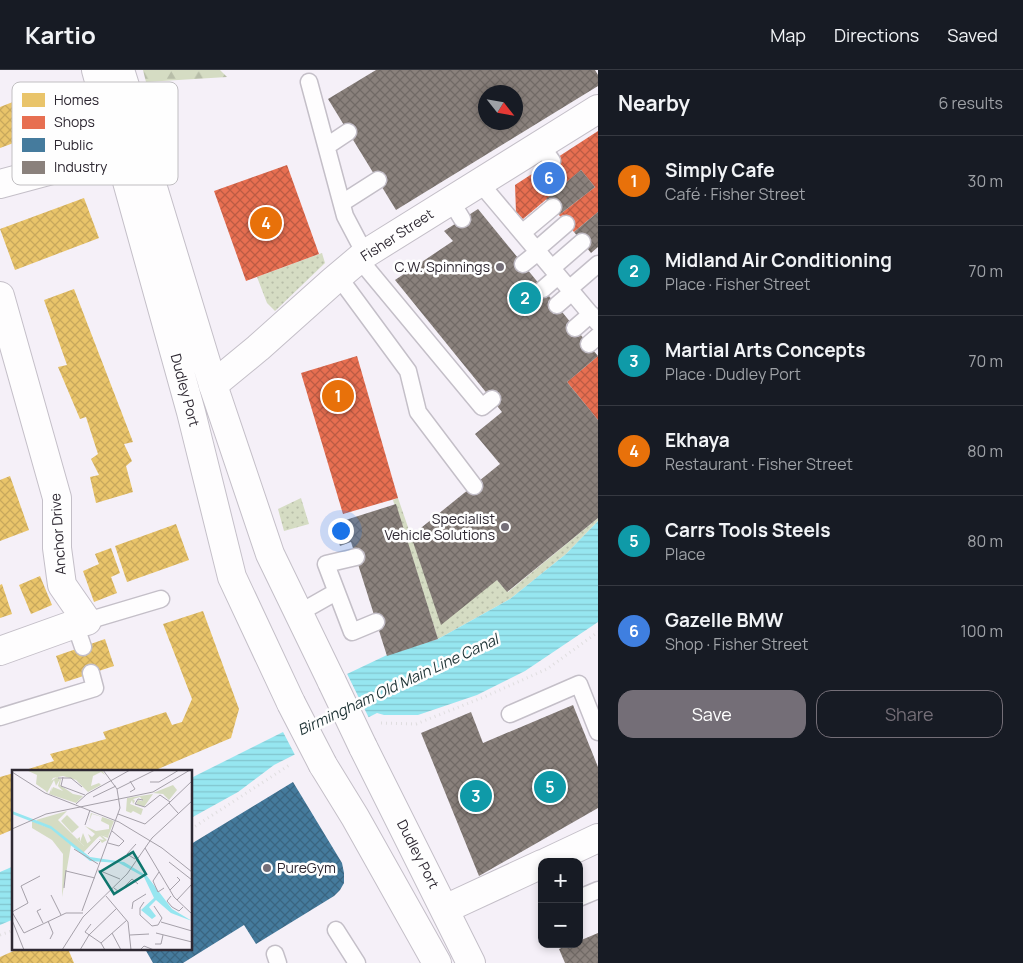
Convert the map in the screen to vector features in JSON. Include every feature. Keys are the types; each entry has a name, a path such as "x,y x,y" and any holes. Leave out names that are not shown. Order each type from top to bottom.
{"main road":[{"name":"Dudley Port","path":"96,70 100,82"},
{"path":"112,82 111,79 116,70"},
{"name":"Fisher Street","path":"213,385 362,256 457,210 480,183 546,153 598,109"},
{"name":"Dudley Port","path":"129,185 202,454 232,577 291,703 310,763"},
{"name":"Dudley Port","path":"153,185 213,385 270,554 332,682 368,736 471,963"},
{"name":"Anchor Drive","path":"0,296 57,498 57,548 62,585 81,630"},
{"path":"179,370 196,382 213,385 201,401 208,427 202,454"},
{"path":"0,651 81,630"},
{"path":"310,763 355,818 436,962"},
{"path":"556,858 598,838"},
{"path":"445,909 538,866"}],"lane":[{"path":"309,82 345,216 362,256 452,361 482,407 492,399"},
{"path":"327,146 348,132"},
{"path":"342,203 378,180"},
{"path":"480,183 570,291 593,311 575,328"},
{"path":"522,233 553,207"},
{"path":"523,264 566,224"},
{"path":"543,289 555,272 582,242"},
{"path":"557,305 598,264"},
{"path":"338,276 408,371 418,412 474,486"},
{"path":"356,557 326,564 352,632 376,622"},
{"path":"299,613 336,592"},
{"path":"81,630 161,600"},
{"path":"0,717 95,688 91,673"},
{"path":"510,714 579,684 598,732"},
{"path":"583,896 598,890"},
{"path":"336,930 357,963"}],"path":[{"path":"368,736 382,722 416,724 547,669 598,632"},
{"path":"192,828 289,765 310,763"},
{"path":"0,935 12,931"}],"green space":[{"path":"143,70 220,70 227,77 146,82"},
{"path":"322,253 325,263 275,311 267,303 257,277"},
{"path":"301,498 309,524 284,531 278,509"},
{"path":"398,498 411,536 497,580 508,592 598,518 598,521 566,554 510,599 438,639 393,500"}],"water":[{"name":"Birmingham Old Main Line Canal","path":"598,521 598,622 525,671 477,695 418,715 384,715 377,713 274,765 238,792 192,817 192,778 357,695 347,674 387,655 438,639 510,599 566,554"},
{"path":"12,867 12,920 0,925 0,872"}],"pier":[{"path":"347,674 370,720 296,757 282,730 354,694 345,676"}],"building: Homes":[{"path":"12,102 12,144 0,148 0,107"},
{"path":"84,198 99,238 15,270 0,229"},
{"path":"74,289 133,442 124,444 132,461 126,466 133,492 96,503 90,477 99,475 91,459 98,454 86,417 80,419 58,367 67,365 44,300"},
{"path":"10,476 29,530 0,541 0,480"},
{"path":"176,524 189,560 127,582 115,546"},
{"path":"111,548 120,573 111,577 117,593 94,602 83,571 99,564 95,554"},
{"path":"40,576 52,605 31,614 19,585"},
{"path":"2,584 12,614 0,618 0,585"},
{"path":"203,611 239,709 231,738 156,770 25,770 54,761 50,754 106,739 103,732 166,712 172,725 182,722 192,699 163,624"},
{"path":"105,639 114,666 65,682 56,656"},
{"path":"12,774 12,830 0,835 0,777"},
{"path":"16,950 68,950 74,963 0,963 0,957"}],"building: Shops":[{"path":"598,131 598,212 574,232 559,215 595,187 581,170 523,219 516,212 515,185"},
{"path":"287,165 319,254 246,281 214,191"},
{"path":"357,356 398,498 343,514 301,373"},
{"path":"598,356 598,420 567,382"}],"building: Public":[{"name":"PureGym","path":"293,782 342,863 344,883 334,896 256,944 244,925 183,963 153,963 146,950 192,950 192,843"}],"building: Industry":[{"path":"376,70 595,70 598,75 598,86 396,210 328,99"},
{"path":"581,170 595,187 559,215 546,199"},
{"path":"478,209 598,356 567,382 598,420 598,518 507,592 497,580 441,625 411,536 500,464 475,434 502,412 395,280 453,241 444,231"},
{"path":"598,212 598,247 591,253 574,232"},
{"path":"396,504 438,639 387,656 351,542 340,546 333,524"},
{"path":"573,705 598,767 598,808 479,876 421,733 471,712 483,743"},
{"path":"598,933 598,963 565,963 559,949 583,948 583,939"}],"place":[{"name":"Gazelle BMW","path":"549,178"},
{"name":"Ekhaya","path":"266,223"},
{"name":"C.W. Spinnings","path":"500,267"},
{"name":"Midland Air Conditioning","path":"525,298"},
{"name":"Simply Cafe","path":"338,396"},
{"name":"Specialist Vehicle Solutions","path":"505,527"},
{"name":"Carrs Tools Steels","path":"550,787"},
{"name":"Martial Arts Concepts","path":"476,796"},
{"name":"PureGym","path":"267,868"}]}
